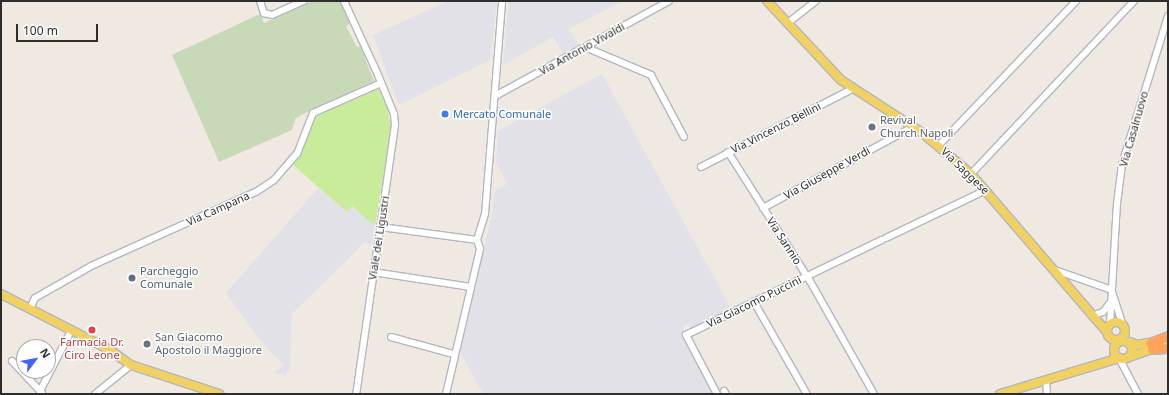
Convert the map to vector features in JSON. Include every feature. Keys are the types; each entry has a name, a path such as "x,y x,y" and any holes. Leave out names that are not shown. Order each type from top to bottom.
{"highway":[{"path":"1151,346 1168,341"}],"main road":[{"name":"Via Saggese","path":"767,1 789,22 822,61 852,89 939,145 971,174 1109,331"},
{"path":"1,294 110,350 131,365 219,394"},
{"path":"1109,331 1118,322 1124,327 1131,344 1132,352 1122,356"},
{"path":"1109,331 1118,339 1122,337 1124,327"},
{"path":"1109,331 1122,356"},
{"path":"1122,356 1118,342 1126,341 1131,344 1151,346"},
{"path":"1000,394 1151,346"}],"street":[{"path":"260,1 264,13 272,15 304,1"},
{"name":"Viale dei Ligustri","path":"344,1 394,114 395,125 356,394"},
{"path":"446,394 454,354 480,249 477,240 485,214 502,1"},
{"name":"Via Antonio Vivaldi","path":"495,96 669,1"},
{"path":"789,22 816,1"},
{"path":"939,145 1076,1"},
{"path":"971,174 1134,1"},
{"name":"Via Casalnuovo","path":"1112,291 1117,204 1122,164 1168,16"},
{"path":"585,47 651,75 684,136"},
{"name":"Via Campana","path":"30,309 35,298 91,266 256,192 274,180 297,154 313,113 381,83"},
{"name":"Via Vincenzo Bellini","path":"701,167 852,89"},
{"name":"Via Giuseppe Verdi","path":"763,208 913,127"},
{"name":"Via Sannio","path":"728,152 807,276 874,394"},
{"name":"Via Giacomo Puccini","path":"717,394 686,336 986,190"},
{"path":"381,226 477,240"},
{"path":"1055,270 1112,291"},
{"path":"373,272 471,287"},
{"path":"1109,331 1112,291"},
{"path":"1112,291 1124,327"},
{"path":"754,302 807,394"},
{"path":"1094,315 1103,312 1110,303"},
{"path":"12,360 41,393 71,330"},
{"path":"391,337 454,354"},
{"path":"1122,356 1124,368 1138,394"},
{"path":"95,394 131,365"},
{"path":"1046,380 1047,394"}],"shaded area":[{"path":"448,1 497,1 490,60 399,105 373,35"},
{"path":"509,1 622,1 569,29 579,47 567,54 564,55 553,37 503,65"},
{"path":"602,74 732,310 691,331 688,324 682,327 715,394 483,394 458,348 492,216 495,190 507,184 496,162 498,131"},
{"path":"319,187 346,212 351,205 375,226 372,248 365,242 292,314 290,372 287,371 286,376 274,373 283,365 263,344 226,293"}],"green space":[{"path":"313,1 340,1 350,23 346,26 357,47 360,46 374,81 301,115 295,119 292,130 219,162 172,55 260,14 264,23"},
{"path":"379,89 387,108 391,128 375,226 352,206 347,212 292,164 315,116"}],"place":[{"name":"Mercato Comunale","path":"445,114"},
{"name":"Revival Church Napoli","path":"872,127"},
{"name":"Parcheggio Comunale","path":"132,278"},
{"name":"Farmacia Dr. Ciro Leone","path":"92,330"},
{"name":"San Giacomo Apostolo il Maggiore","path":"147,344"}]}
